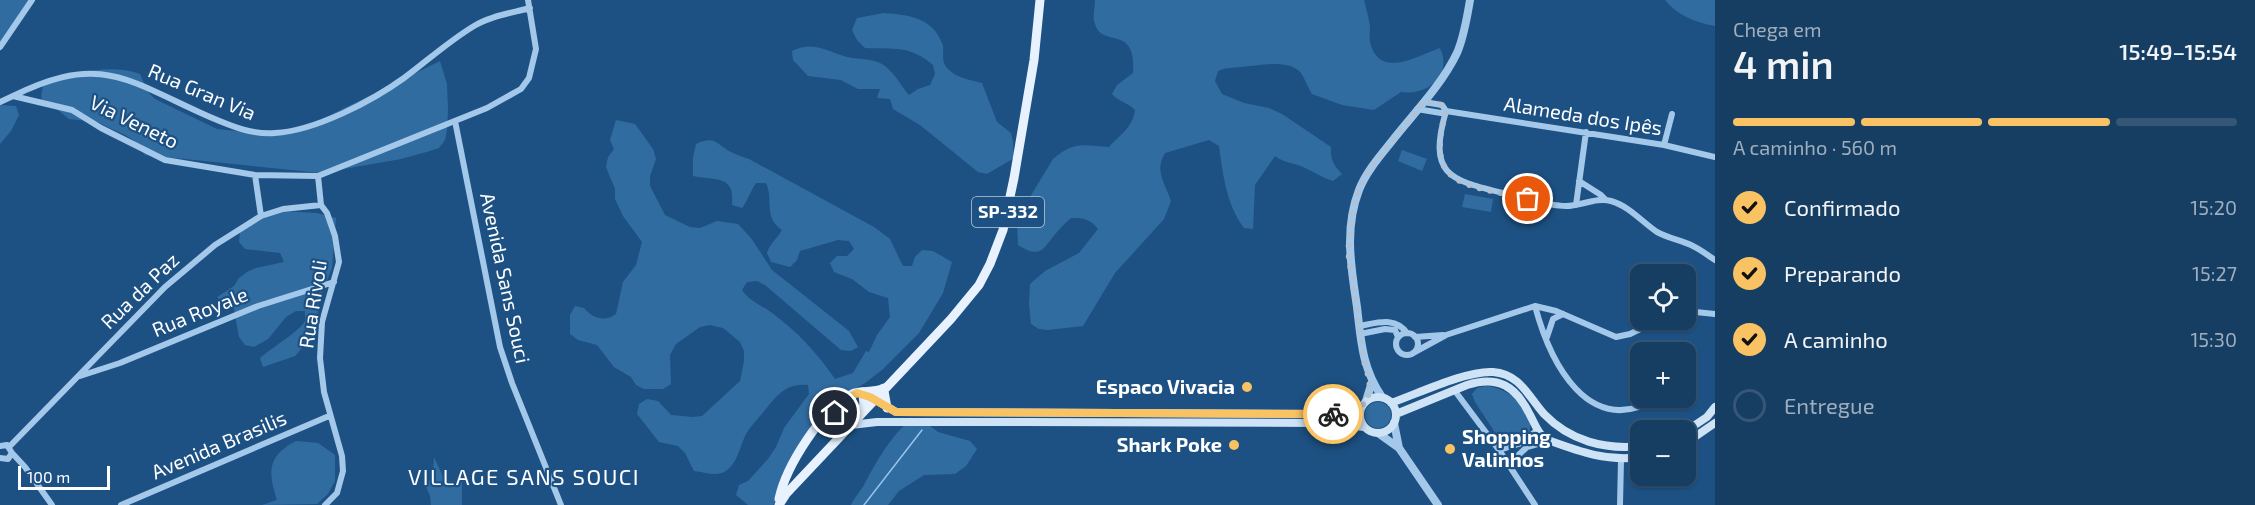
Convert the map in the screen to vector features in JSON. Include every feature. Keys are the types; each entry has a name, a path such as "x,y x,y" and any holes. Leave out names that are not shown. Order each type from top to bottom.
{"main road":[{"name":"SP-332","path":"779,505 786,494 951,319 979,285 994,257 1004,230 1018,156 1034,60 1040,0"},
{"path":"1391,403 1475,374 1495,372 1506,374 1518,381 1542,412 1560,429"},
{"path":"835,407 834,416 837,423 851,425 877,422 1327,423 1364,427 1378,433 1387,430 1395,418 1480,381 1501,383 1512,389 1521,398 1537,430 1550,441 1590,454 1621,460 1630,459"},
{"name":"SP-332","path":"779,505 784,484 809,435 835,407 860,393 876,392 886,388"},
{"path":"886,388 887,408"},
{"path":"860,393 896,412 1337,414 1352,412 1374,397 1382,397 1391,403 1395,418"},
{"path":"851,425 864,405 860,393"},
{"path":"1364,404 1360,421 1364,427"},
{"path":"1696,424 1707,417 1715,407"},
{"path":"1537,430 1544,423 1601,446 1630,447"},
{"path":"1696,436 1715,423"}],"street":[{"path":"0,47 32,0"},
{"name":"Via Veneto","path":"13,96 72,110 101,128 165,160 255,175 318,176 455,121 521,89 529,78 536,49 528,0"},
{"path":"1382,397 1365,366 1348,251 1348,239 1356,200 1369,170 1447,71 1457,52 1470,0"},
{"name":"Rua Gran Via","path":"13,96 53,79 87,73 107,74 126,78 229,125 255,133 285,132 307,128 355,107 401,80 476,25 530,8"},
{"path":"0,102 13,96"},
{"path":"1424,102 1442,105 1446,111 1440,134 1439,154 1451,177 1472,185 1546,203 1576,205 1606,200 1617,203 1660,233 1690,244 1715,260"},
{"path":"1417,109 1441,113 1446,111"},
{"name":"Alameda dos Ipês","path":"1446,111 1664,145 1715,157"},
{"path":"1664,145 1672,114"},
{"name":"Avenida Sans Souci","path":"455,121 500,347 561,505"},
{"path":"1576,205 1586,132"},
{"path":"255,175 261,216"},
{"name":"Rua Rivoli","path":"318,176 321,205 327,213 339,262 322,322 320,350 324,392 342,456 343,471 337,493 326,505"},
{"path":"1579,181 1606,200"},
{"name":"Rua da Paz","path":"1,459 9,459 5,447 80,377 102,351 165,287 215,245 261,216 283,209 321,205"},
{"name":"Rua Royale","path":"80,377 120,363 258,306 334,282"},
{"path":"1360,330 1395,330 1399,351 1406,354 1413,353 1446,335 1535,306 1564,314 1616,337 1638,330"},
{"path":"1535,306 1546,338 1567,379 1576,391 1607,409 1631,408"},
{"path":"1696,312 1715,314"},
{"path":"1546,338 1553,319 1564,314"},
{"path":"1360,330 1389,321 1399,324 1407,333 1415,337 1446,335"},
{"path":"1398,337 1407,333"},
{"path":"1413,353 1418,344 1415,337"},
{"path":"1364,404 1372,382"},
{"path":"1455,391 1499,450 1535,505"},
{"name":"Avenida Brasilis","path":"121,505 329,416"},
{"path":"1395,418 1399,448"},
{"path":"1499,450 1522,443 1537,430"},
{"path":"1378,433 1399,448 1436,504"},
{"path":"1508,465 1527,447 1550,441"},
{"path":"5,447 25,467 52,505"},
{"path":"1620,505 1621,460"}],"shaded area":[{"path":"0,0 30,0 0,48"},
{"path":"1095,0 1364,0 1370,24 1370,42 1375,53 1382,60 1390,63 1410,60 1440,48 1443,67 1435,82 1428,87 1420,91 1401,92 1374,110 1342,105 1312,94 1296,68 1281,64 1227,68 1218,71 1215,81 1222,94 1282,114 1331,147 1333,162 1342,174 1333,181 1275,156 1255,185 1253,229 1244,228 1229,199 1219,146 1209,140 1165,153 1160,171 1171,201 1164,219 1115,273 1083,326 1039,329 1031,324 1030,284 1045,271 1079,253 1098,229 1086,220 1071,218 1045,247 1032,252 1018,245 1017,222 1021,212 1053,159 1060,153 1085,145 1109,147 1122,135 1134,116 1135,110 1112,94 1117,85 1133,73 1130,48 1125,42 1099,31 1094,18"},
{"path":"1665,0 1715,0 1715,26 1687,18"},
{"path":"884,13 902,15 926,23 938,34 942,43 944,62 948,69 962,77 982,83 997,122 1011,133 1014,158 987,174 978,172 920,125 893,109 890,99 877,98 880,89 858,89 841,80 808,76 793,60 792,51 808,46 823,48 844,56 880,63 893,73 909,95 930,85 935,74 933,65 924,58 901,49 865,48 857,40 852,30 857,18"},
{"path":"440,61 447,84 448,109 445,140 439,148 401,159 321,173 145,155 133,140 125,135 97,122 69,119 54,107 44,105 41,96 43,86 67,77 91,71 115,69 128,71 140,74 148,92 155,99 217,129 277,135 306,127"},
{"path":"0,105 16,106 19,115 11,131 0,144"},
{"path":"616,120 635,124 653,149 656,159 650,176 650,186 665,215 690,227 700,228 717,221 738,224 751,238 772,270 849,331 858,347 851,351 841,350 765,285 757,281 747,282 742,290 798,335 835,379 853,373 866,351 869,352 877,335 890,317 888,298 869,292 852,279 834,272 830,263 837,256 847,256 854,249 849,241 838,240 800,251 797,260 790,267 771,262 767,253 782,230 773,220 766,183 756,183 742,208 732,205 732,195 727,184 716,179 693,176 696,144 711,140 874,227 890,239 903,266 912,266 915,257 922,250 933,251 952,262 943,293 919,333 882,370 846,394 823,420 773,505 748,505 736,495 739,485 748,481 776,447 784,428 809,394 808,385 792,386 775,398 748,431 734,462 727,470 715,474 694,471 685,453 678,446 659,442 637,414 639,404 647,399 658,401 671,415 702,416 740,381 744,351 740,342 723,328 710,325 700,327 676,344 670,355 671,384 663,389 644,389 636,385 631,377 614,367 597,345 578,340 570,334 570,315 575,306 584,308 591,315 603,319 616,314 623,282 636,265 642,242 623,216 615,199 615,189 606,167 608,157 614,149 610,140"},
{"path":"1402,150 1427,159 1422,171 1398,161"},
{"path":"1465,194 1493,199 1491,212 1462,207"},
{"path":"282,211 317,213 336,218 332,268 319,300 314,330 302,348 295,356 263,367 260,358 302,325 305,321 305,311 296,311 286,317 268,339 254,347 245,345 239,337 234,309 225,305 217,297 234,286 247,272 284,262 280,253 245,249 239,242 240,232 254,219"},
{"path":"1486,386 1511,395 1525,408 1529,416 1529,434 1510,446 1502,443 1475,402 1472,394 1477,388"},
{"path":"1378,402 1387,406 1391,415 1387,424 1378,428 1369,424 1365,415 1369,406"},
{"path":"910,420 930,426 938,432 970,441 977,449 966,466 955,474 924,475 899,491 888,505 851,505 884,450"},
{"path":"296,441 318,443 335,455 335,481 328,494 317,504 262,505 277,500 272,481 272,466 280,453"},
{"path":"434,457 444,479 454,482 462,479 462,505 431,505 426,487 433,472"}],"waterway":[{"path":"864,505 922,430"}],"way so far":[{"path":"1333,414 1352,412 1361,407 1366,401 1372,382 1365,366 1348,251 1348,239 1359,189 1369,170 1424,102 1442,105 1446,111 1440,134 1439,154 1451,177 1464,183 1528,199"}],"place":[{"name":"Espaco Vivacia","path":"1247,387"},
{"name":"Shark Poke","path":"1234,445"},
{"name":"Shopping Valinhos","path":"1450,449"}],"district":[{"name":"VILLAGE SANS SOUCI","path":"524,477"}],"route":[{"path":"835,413 835,407 857,393 870,397 896,412 1333,414"}]}
